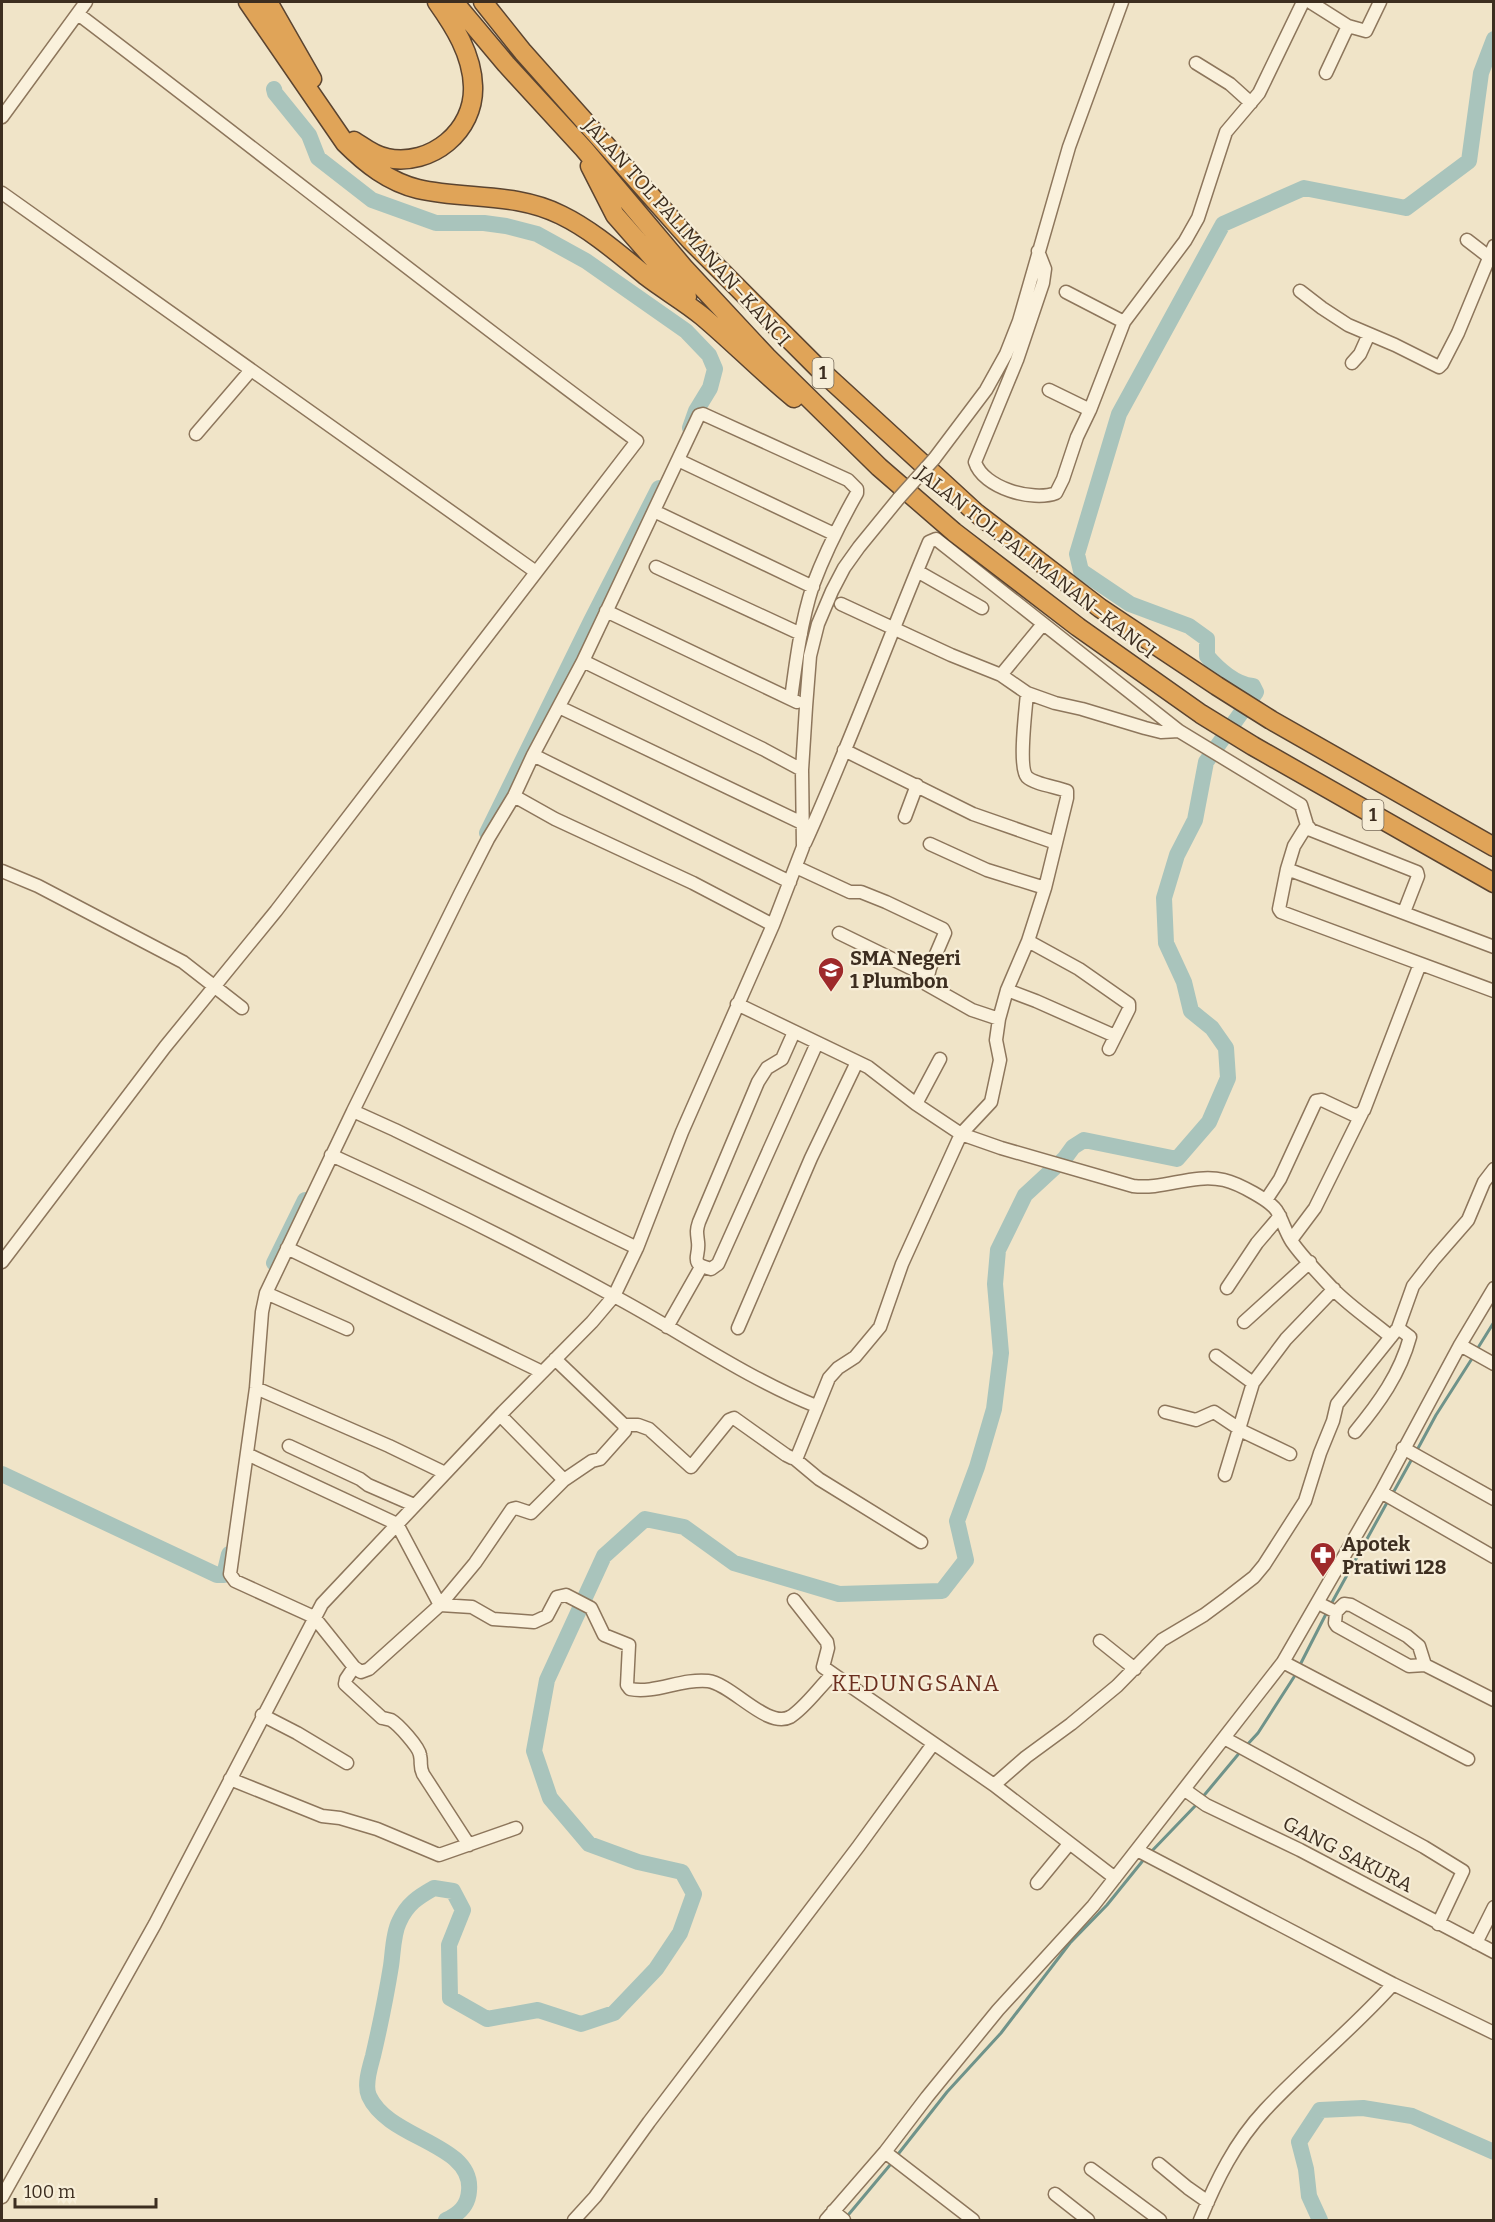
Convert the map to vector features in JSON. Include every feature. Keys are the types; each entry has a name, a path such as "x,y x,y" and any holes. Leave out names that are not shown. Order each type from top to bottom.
{"highway":[{"path":"248,2 345,143 362,160 380,173 417,189 513,200 560,214 606,244 663,290 701,315"},
{"path":"268,2 338,122 355,141 371,153 385,158 404,160 432,152 453,138 462,127 472,101 472,76 466,52 452,23 437,2"},
{"name":"JALAN TOL PALIMANAN–KANCI","path":"454,2 506,64 584,149 685,269 767,357 879,467 954,532 1078,627 1202,714 1253,746 1494,883"},
{"name":"JALAN TOL PALIMANAN–KANCI","path":"483,2 523,52 684,233 818,368 975,512 1100,608 1217,686 1271,720 1494,847"},
{"path":"584,149 595,178 615,215 701,315 758,368 879,467"},
{"path":"1417,840 1432,813"}],"street":[{"path":"2,117 86,2"},
{"path":"803,847 802,770 806,707 810,656 818,624 832,591 859,547 934,459 986,390 1006,354 1019,321 1069,147 1122,2"},
{"path":"1038,251 1045,269 1043,283 1017,360 975,462 978,469 996,484 1018,494 1047,496 1056,493 1064,479 1077,436 1090,410 1124,322 1178,250 1198,218 1226,132 1259,93 1303,2"},
{"path":"1310,2 1348,26 1366,31 1380,2"},
{"path":"2,1262 214,987 276,911 637,441 531,363 232,130 78,14"},
{"path":"1326,73 1348,26"},
{"path":"1196,63 1230,84 1251,103"},
{"path":"2,194 536,572"},
{"path":"1300,291 1348,325 1395,345 1433,365 1440,366 1458,333 1491,252 1467,240"},
{"path":"1066,292 1124,322"},
{"path":"1352,363 1360,354 1369,334"},
{"path":"196,434 251,370"},
{"path":"1049,390 1090,410"},
{"path":"624,1425 624,1431 600,1459 592,1461 564,1480 531,1513 516,1508 512,1509 475,1563 440,1605 369,1669 361,1672 354,1667 314,1617 231,1578 266,1293 331,1155 460,894 488,839 514,796 533,754 583,661 699,415 706,414 848,480 856,487 856,493 834,534 813,587 801,634 791,699"},
{"path":"678,460 834,534"},
{"path":"654,511 813,587"},
{"path":"2,2197 156,1924 314,1617 331,1593 592,1322 614,1296 637,1248 682,1132 772,925 803,847 835,778 893,627 932,539 939,540 1195,743 1301,805 1307,825 1313,831 1417,872 1418,876 1404,912"},
{"path":"656,567 801,634"},
{"path":"917,571 982,608"},
{"path":"841,604 1000,675 1027,693 1161,732 1179,731"},
{"path":"606,611 806,707"},
{"path":"1000,675 1043,624"},
{"path":"583,661 763,748 802,770"},
{"path":"795,1458 799,1455 816,1406 829,1378 838,1368 855,1357 880,1327 902,1264 961,1134 991,1102 1000,1060 996,1040 999,1019 1007,990 1028,941 1045,888 1068,792 1029,779 1024,772 1023,737 1027,693"},
{"path":"559,707 802,823"},
{"path":"844,750 997,824 1056,843"},
{"path":"533,754 790,882"},
{"path":"905,817 917,785"},
{"path":"514,796 555,819 693,883 772,925"},
{"path":"1307,825 1294,846 1287,869 1280,911 1494,992"},
{"path":"930,844 987,870 1045,888"},
{"path":"796,867 850,892 861,892 886,902 943,929 945,933 927,976 927,985 972,1010 999,1019"},
{"path":"1287,869 1494,946"},
{"path":"2,870 38,886 183,962 242,1008"},
{"path":"839,933 927,976"},
{"path":"1028,941 1079,969 1129,1004 1129,1009 1109,1049"},
{"path":"1291,1240 1315,1208 1362,1113 1420,964"},
{"path":"1007,990 1036,1000 1115,1036"},
{"path":"737,1004 879,1074 916,1104 961,1134 1001,1149 1121,1184 1143,1187 1195,1179 1223,1180 1266,1200 1275,1208 1291,1240 1355,1310 1394,1333 1410,1337 1400,1365 1387,1390 1355,1432"},
{"path":"794,1032 782,1059 767,1068 758,1082 699,1222 696,1232 698,1242 696,1259 701,1267 711,1269 718,1264 817,1042"},
{"path":"916,1104 940,1059"},
{"path":"738,1329 810,1158 857,1062"},
{"path":"1266,1200 1280,1179 1316,1101 1322,1100 1354,1115 1362,1113"},
{"path":"353,1111 637,1248"},
{"path":"331,1155 474,1223 614,1296 761,1380 816,1406"},
{"path":"994,1785 1098,1702 1135,1669 1162,1640 1220,1604 1254,1577 1264,1565 1305,1501 1337,1404 1394,1333 1413,1286 1468,1220 1485,1182 1494,1169"},
{"path":"1227,1288 1262,1236 1280,1216"},
{"path":"287,1248 542,1372"},
{"path":"1244,1322 1310,1262"},
{"path":"667,1327 701,1267"},
{"path":"1225,1475 1253,1383 1270,1357 1334,1289"},
{"path":"844,2220 830,2216 885,2152 998,2010 1093,1906 1115,1878 1143,1853 1229,1740 1283,1662 1328,1608 1467,1349 1493,1289"},
{"path":"266,1293 347,1329"},
{"path":"1467,1349 1494,1364"},
{"path":"1216,1356 1253,1383"},
{"path":"555,1359 624,1425 638,1425 649,1429 691,1467 729,1420 734,1418 786,1455 795,1458 819,1479 921,1542"},
{"path":"256,1388 445,1473"},
{"path":"1166,1412 1196,1420 1213,1411 1238,1428 1290,1454"},
{"path":"500,1415 564,1480"},
{"path":"289,1446 414,1505"},
{"path":"1412,1453 1494,1499"},
{"path":"247,1454 397,1524 440,1605"},
{"path":"1388,1496 1494,1557"},
{"path":"440,1605 472,1607 493,1619 534,1622 547,1616 557,1597 562,1594 568,1596 593,1610 602,1634 626,1642 630,1647 627,1685 632,1690 708,1681 725,1688 770,1717 783,1719 796,1712 833,1674"},
{"path":"794,1600 827,1642 828,1648 822,1667 994,1785 1115,1878"},
{"path":"1328,1608 1344,1604 1351,1605 1407,1636 1420,1647 1425,1665"},
{"path":"1328,1608 1337,1626 1409,1666 1425,1665 1494,1700"},
{"path":"1100,1641 1135,1669"},
{"path":"1283,1662 1468,1759"},
{"path":"354,1667 345,1684 382,1718 394,1722 414,1744 420,1754 419,1766 423,1774 469,1845"},
{"path":"262,1715 347,1763"},
{"path":"1229,1740 1424,1847 1463,1871 1438,1924"},
{"path":"574,2220 595,2198 649,2122 858,1847 933,1744"},
{"path":"230,1779 322,1816 340,1818 377,1829 435,1854 442,1855 516,1828"},
{"name":"GANG SAKURA","path":"1189,1793 1206,1805 1300,1850 1494,1952"},
{"path":"1037,1882 1069,1844"},
{"path":"1143,1853 1393,1984 1494,2032"},
{"path":"1476,1943 1494,1907"},
{"path":"1200,2220 1218,2177 1264,2110 1365,2016 1393,1984"},
{"path":"885,2152 973,2220"},
{"path":"1159,2164 1208,2202"},
{"path":"1091,2169 1160,2220"},
{"path":"1055,2194 1088,2220"}],"waterway":[{"path":"446,2220 459,2212 467,2201 469,2191 467,2175 458,2162 445,2151 394,2123 379,2111 369,2096 367,2087 385,2000 395,1932 409,1906 434,1888 453,1891 463,1910 449,1945 450,1998 487,2019 538,2010 581,2024 614,2013 656,1969 680,1933 694,1894 682,1872 638,1862 589,1844 550,1798 534,1751 547,1680 604,1556 645,1519 684,1527 734,1563 839,1594 942,1591 966,1560 957,1521 977,1467 994,1409 1001,1353 995,1284 998,1250 1025,1195 1065,1158 1073,1147 1084,1140 1177,1159 1209,1122 1228,1078 1226,1048 1212,1028 1191,1011 1184,982 1166,943 1164,898 1177,855 1195,820 1206,762 1256,692 1253,686 1240,683 1211,661 1207,656 1207,639 1189,626 1130,604 1081,571 1077,554 1119,414 1223,224 1304,188 1406,208 1469,161 1481,73 1494,39"},
{"path":"274,89 309,135 318,158 372,200 436,223 484,223 537,234 586,261 686,331 709,355 715,369 710,388 696,411 690,428"},
{"path":"487,833 659,488"},
{"path":"274,1263 305,1200"},
{"path":"1476,1351 1494,1322"},
{"path":"1416,1452 1436,1415 1473,1357"},
{"path":"1393,1493 1413,1457"},
{"path":"2,1474 217,1575 224,1575 229,1554"},
{"path":"1330,1606 1389,1499"},
{"path":"1301,1663 1327,1612"},
{"path":"1246,1746 1258,1733 1294,1677"},
{"path":"1201,1799 1241,1751"},
{"path":"1150,1853 1197,1804"},
{"path":"899,2153 947,2092 1001,2033 1070,1943 1107,1905 1145,1858"},
{"path":"1320,2220 1309,2196 1306,2169 1299,2142 1320,2110 1363,2108 1412,2116 1494,2152"},
{"path":"849,2214 890,2165"}],"place":[{"name":"SMA Negeri 1 Plumbon","path":"831,993"},
{"name":"Apotek Pratiwi 128","path":"1323,1578"}],"district":[{"name":"KEDUNGSANA","path":"916,1683"}]}
